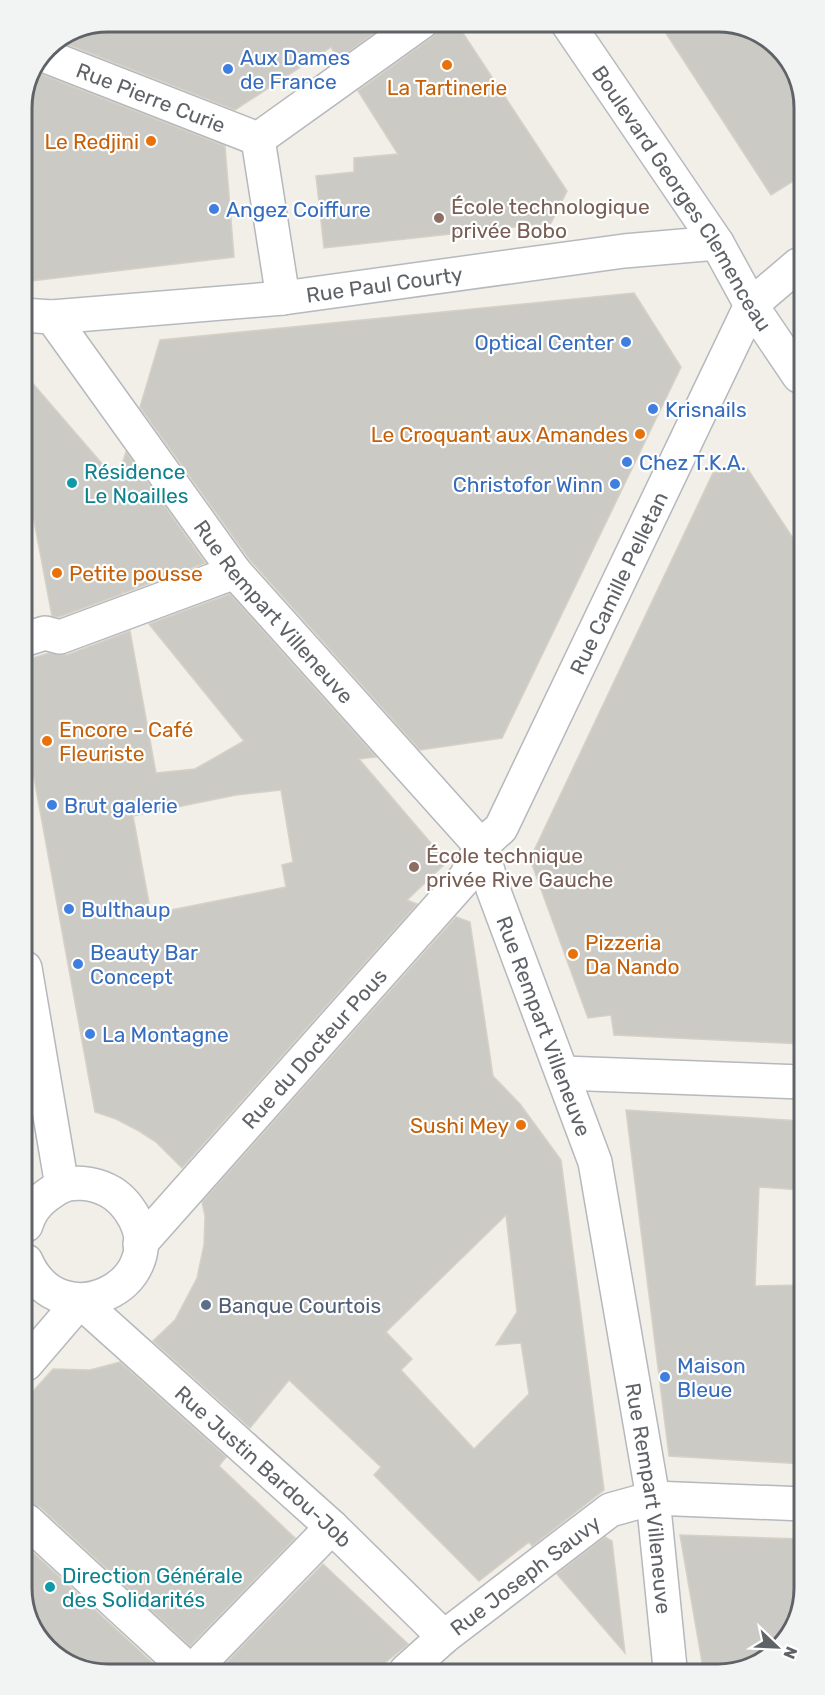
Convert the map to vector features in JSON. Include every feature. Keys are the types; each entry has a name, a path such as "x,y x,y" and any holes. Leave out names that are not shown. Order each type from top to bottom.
{"street":[{"path":"283,298 258,139 408,32"},
{"name":"Boulevard Georges Clemenceau","path":"573,32 717,243 752,305 794,368"},
{"name":"Rue Pierre Curie","path":"50,58 258,139"},
{"name":"Rue Paul Courty","path":"37,316 283,298 624,251 717,243"},
{"name":"Rue Camille Pelletan","path":"481,846 501,828 752,305 794,268"},
{"name":"Rue Rempart Villeneuve","path":"37,316 235,572 481,846 493,889 595,1162 653,1498 670,1664"},
{"path":"32,637 45,633 60,637 216,581 235,572"},
{"name":"Rue du Docteur Pous","path":"140,1244 466,877 481,846"},
{"path":"32,1009 62,1186"},
{"path":"563,1073 794,1082"},
{"path":"32,1210 43,1197 62,1186 81,1183 99,1186 116,1194 129,1208 138,1225 140,1244 136,1262 127,1278 114,1290 98,1298 80,1301 61,1297 45,1288 32,1274"},
{"path":"32,1357 80,1301"},
{"name":"Rue Justin Bardou-Job","path":"80,1301 332,1527 444,1637"},
{"name":"Rue Joseph Sauvy","path":"414,1664 444,1637 610,1510 653,1498 794,1504"},
{"path":"32,1526 180,1663"},
{"path":"201,1663 332,1527"}],"building":[{"name":"Aux Dames de France","path":"108,32 376,32 338,59 331,47 235,110 66,44 93,33"},
{"path":"437,32 462,32 567,191 551,223 324,248 316,176 354,172 354,158 398,154 358,91"},
{"path":"665,32 732,33 764,47 778,61 788,79 792,93 794,181 771,195"},
{"path":"40,74 225,146 234,257 32,281 32,103 34,88"},
{"path":"634,293 681,367 502,738 420,750 250,560 140,407 160,340"},
{"name":"Résidence Le Noailles","path":"32,383 117,481 126,452 205,563 124,593 122,591 122,594 59,617 52,616 32,510"},
{"path":"747,468 794,540 794,1044 614,1035 611,1015 588,1018 530,859 713,473"},
{"path":"230,594 376,757 359,759 447,862 407,900 417,904 182,1168 156,1142 139,1131 116,1119 95,1112 32,767 32,658 49,653 67,655 130,631 156,773 195,769 244,741 149,624","holes":["281,790 293,862 282,865 286,887 151,914 133,816 236,795"]},
{"path":"456,917 470,922 493,1076 520,1104 561,1160 604,1490 532,1546 529,1542 479,1581 374,1475 381,1467 289,1380 250,1428 153,1341 175,1320 197,1278 204,1245 205,1216 202,1202","holes":["506,1215 517,1312 496,1345 521,1343 529,1394 474,1449 401,1370 412,1359 386,1332"]},
{"path":"626,1110 794,1120 794,1189 759,1187 755,1286 794,1285 794,1463 669,1456"},
{"path":"120,1362 226,1457 219,1466 295,1538 190,1646 40,1507 32,1505 32,1392 53,1369 90,1370"},
{"path":"680,1535 794,1539 794,1587 787,1617 747,1617 747,1658 717,1664 702,1664"},
{"path":"605,1537 612,1541 625,1653 557,1574"},
{"path":"32,1552 153,1663 93,1662 74,1656 61,1648 47,1634 37,1616 33,1602"},
{"path":"323,1564 408,1644 384,1663 226,1663"}],"place":[{"name":"La Tartinerie","path":"447,65"},
{"name":"Aux Dames de France","path":"228,69"},
{"name":"Le Redjini","path":"151,141"},
{"name":"Angez Coiffure","path":"214,209"},
{"name":"École technologique privée Bobo","path":"439,218"},
{"name":"Optical Center","path":"626,342"},
{"name":"Krisnails","path":"653,409"},
{"name":"Le Croquant aux Amandes","path":"640,434"},
{"name":"Chez T.K.A.","path":"627,462"},
{"name":"Résidence Le Noailles","path":"72,483"},
{"name":"Christofor Winn","path":"615,484"},
{"name":"Petite pousse","path":"57,573"},
{"name":"Encore - Café Fleuriste","path":"47,741"},
{"name":"Brut galerie","path":"52,805"},
{"name":"École technique privée Rive Gauche","path":"414,867"},
{"name":"Bulthaup","path":"69,909"},
{"name":"Pizzeria Da Nando","path":"573,954"},
{"name":"Beauty Bar Concept","path":"78,964"},
{"name":"La Montagne","path":"90,1034"},
{"name":"Sushi Mey","path":"521,1125"},
{"name":"Banque Courtois","path":"206,1305"},
{"name":"Maison Bleue","path":"665,1377"},
{"name":"Direction Générale des Solidarités","path":"50,1587"}]}
